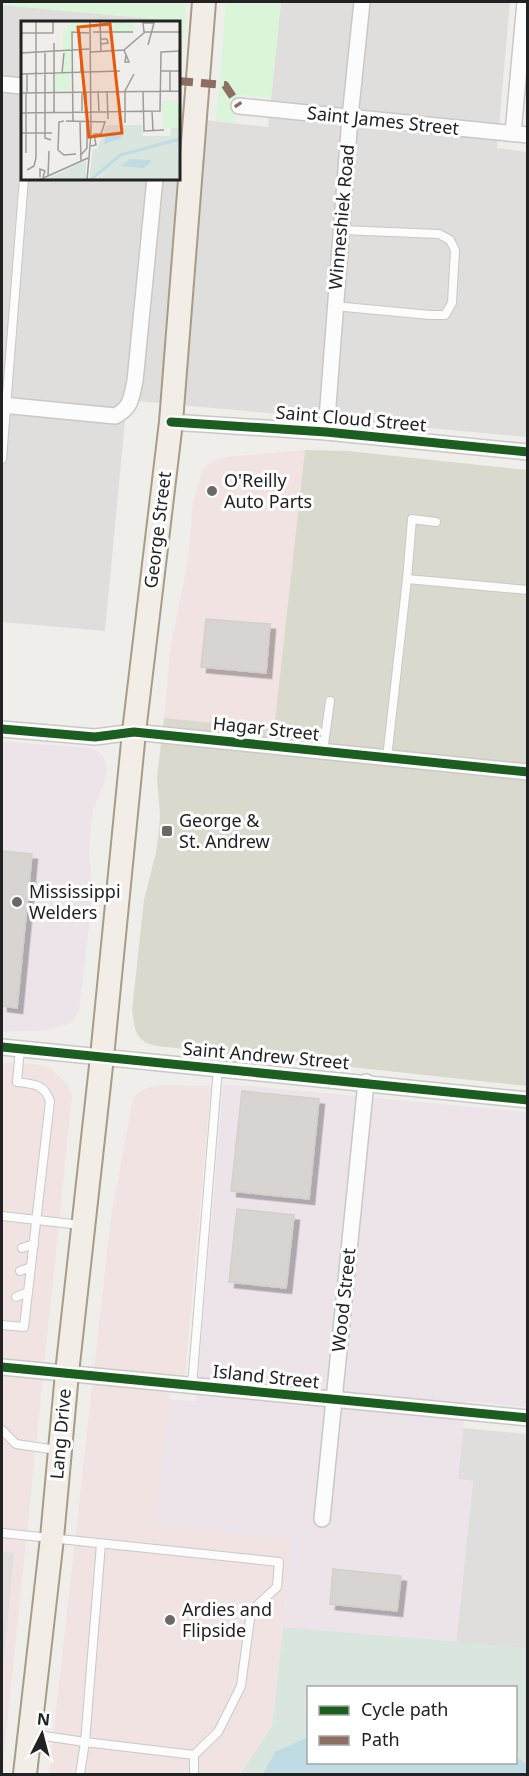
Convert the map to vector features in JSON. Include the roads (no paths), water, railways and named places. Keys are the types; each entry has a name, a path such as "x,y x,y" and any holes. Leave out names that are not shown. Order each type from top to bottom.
{"main road":[{"name":"George Street","path":"102,1057 134,732 171,422 204,2"},
{"name":"Lang Drive","path":"25,1774 102,1057"}],"street":[{"name":"Winneshiek Road","path":"326,432 334,306 362,2"},
{"path":"520,134 525,2"},
{"path":"2,84 21,86"},
{"name":"Saint James Street","path":"239,106 520,134"},
{"path":"4,405 115,416 124,412 129,405 135,381 155,180"},
{"name":"Saint Cloud Street","path":"171,422 326,432 528,452"},
{"name":"Hagar Street","path":"2,729 94,737 134,732 528,772"},
{"name":"Saint Andrew Street","path":"2,1047 528,1100"},
{"name":"Wood Street","path":"322,1519 366,1082"},
{"name":"Island Street","path":"2,1367 334,1401 528,1418"}],"lane":[{"path":"2,459 4,405 24,180"},
{"path":"334,306 444,315 452,303 455,250 450,240 439,234 341,230"},
{"path":"387,758 412,519 436,522"},
{"path":"407,579 528,590"},
{"path":"323,751 330,701"},
{"path":"2,1325 24,1328 50,1101 47,1092 41,1086 17,1082 20,1048"},
{"path":"192,1386 218,1068"},
{"path":"2,1216 83,1225"},
{"path":"22,1248 34,1244"},
{"path":"20,1271 31,1267"},
{"path":"16,1297 28,1292"},
{"path":"2,1431 16,1444 60,1451"},
{"path":"2,1533 279,1562 277,1587 251,1611 241,1686 218,1732 194,1755 194,1774"},
{"path":"80,1774 85,1742 101,1544"},
{"path":"31,1734 194,1755"}],"water":[{"path":"307,1737 307,1764 517,1764 517,1758 527,1764 527,1774 263,1774 275,1752"}],"place":[{"name":"O'Reilly Auto Parts","path":"212,491"},
{"name":"George & St. Andrew","path":"167,831"},
{"name":"Mississippi Welders","path":"17,902"},
{"name":"Ardies and Flipside","path":"170,1620"}]}
